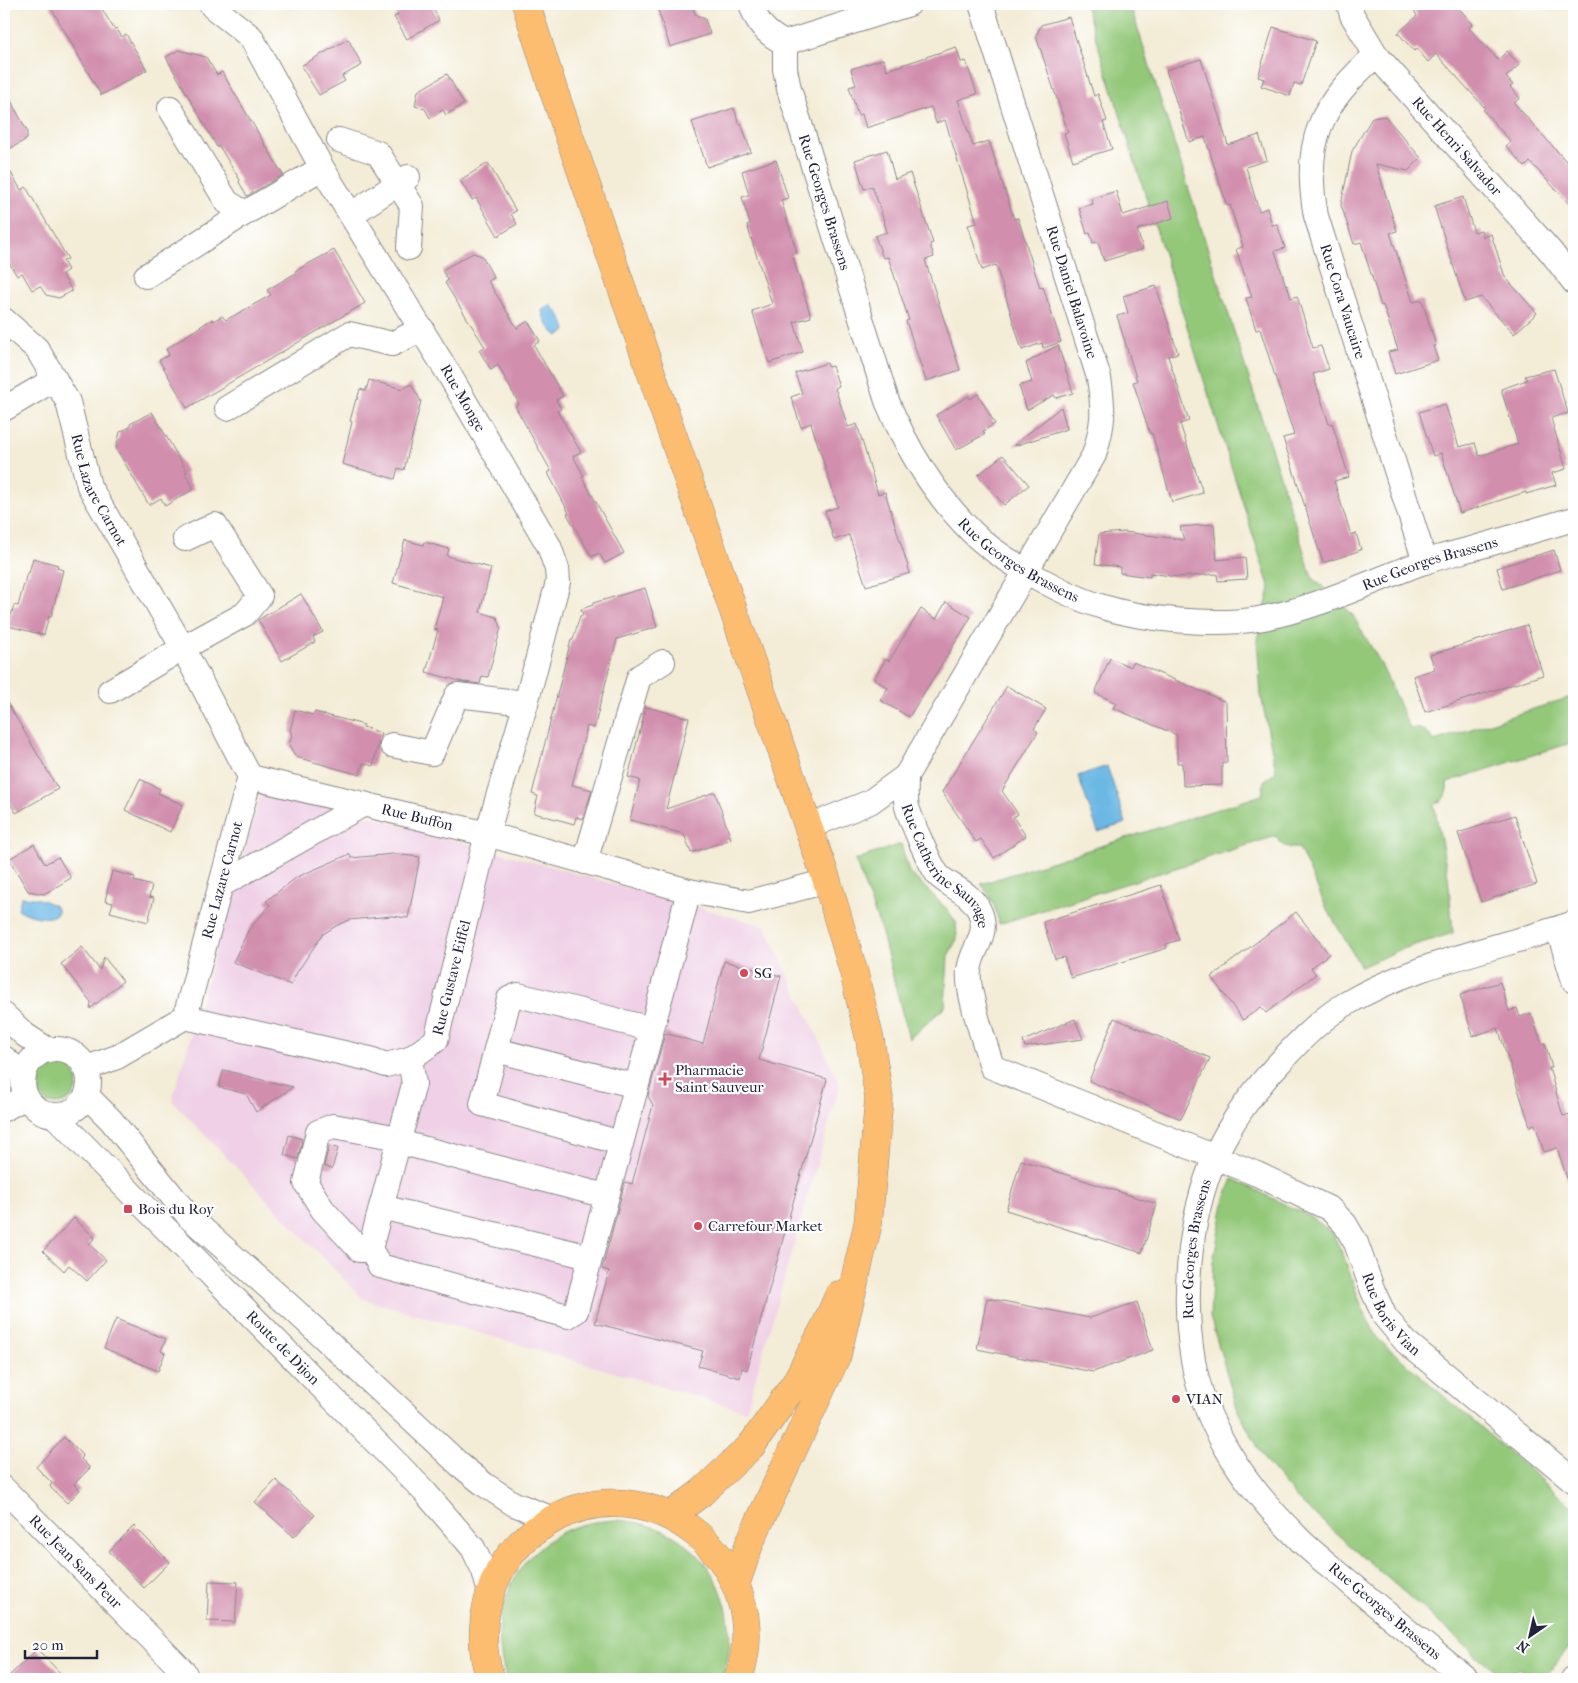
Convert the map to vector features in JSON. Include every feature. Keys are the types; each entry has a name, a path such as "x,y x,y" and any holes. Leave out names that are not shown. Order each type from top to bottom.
{"main road":[{"path":"526,4 827,881 854,973 870,1040 878,1098 868,1224 837,1355 750,1542 736,1583"},
{"path":"670,1516 701,1493 751,1446 796,1384 826,1325 868,1224"},
{"path":"491,1679 485,1654 483,1634 485,1613 490,1593 508,1557 536,1529 553,1519 569,1512 603,1504 637,1506 670,1516 691,1528 709,1544 724,1562 736,1583 742,1605 746,1636 745,1655 738,1679"}],"street":[{"name":"Rue Monge","path":"211,4 251,37 322,168 422,329 549,546 557,569 557,590 487,834"},
{"path":"751,4 759,22 766,31 774,38 785,43 909,4"},
{"name":"Rue Daniel Balavoine","path":"981,4 1099,378 1103,404 1102,430 1094,455 1026,570"},
{"name":"Rue Henri Salvador","path":"1349,4 1352,15 1376,55 1551,252 1574,282"},
{"name":"Rue Georges Brassens","path":"785,43 785,69 789,89 887,402 896,423 930,481 956,515 984,542 1005,558 1077,597 1103,607 1154,617 1232,622 1300,610 1426,562 1574,519"},
{"name":"Rue Cora Vaucaire","path":"1376,55 1337,94 1324,114 1316,139 1311,190 1319,225 1426,562"},
{"path":"170,108 227,202 244,213"},
{"path":"339,140 378,153 403,181 412,206 409,248"},
{"path":"146,276 244,213 322,168"},
{"path":"352,214 403,181"},
{"name":"Rue Lazare Carnot","path":"4,320 37,349 68,402 89,486 182,648 250,777 185,1017"},
{"path":"227,408 349,334 392,344 422,329"},
{"path":"4,409 55,378"},
{"path":"110,691 182,648 245,614 260,596 215,525 184,539"},
{"name":"Rue Catherine Sauvage","path":"1026,570 906,776 907,805 931,864 937,874 948,883 959,888 974,902 982,917 983,934 971,963 969,986 992,1067 1216,1157"},
{"path":"585,862 639,677 663,662"},
{"path":"392,745 432,753 456,695 526,703"},
{"path":"808,827 870,802 906,776"},
{"name":"Rue Buffon","path":"250,777 487,834 690,891 748,902 827,881"},
{"path":"221,885 364,804"},
{"name":"Rue Gustave Eiffel","path":"185,1017 370,1059 386,1065 410,1059 436,1040 487,834"},
{"path":"410,1059 414,1084 370,1249 380,1266 568,1316 576,1311 690,891"},
{"path":"1566,926 1574,981"},
{"name":"Rue Georges Brassens","path":"1467,1679 1296,1537 1254,1488 1228,1452 1207,1408 1193,1361 1188,1295 1195,1221 1209,1174 1233,1122 1270,1073 1314,1028 1341,1007 1371,990 1421,970 1566,926"},
{"path":"621,1143 482,1104 509,999 518,995 651,1030"},
{"path":"4,1015 26,1035 48,1050"},
{"path":"87,1068 116,1057 185,1017"},
{"path":"4,1109 25,1086 26,1067 32,1059 39,1053 60,1049 71,1052 80,1059 87,1068 90,1077 87,1096 82,1104 74,1111 55,1116"},
{"path":"496,1050 636,1086"},
{"name":"Route de Dijon","path":"4,1058 25,1086 38,1110 55,1116 424,1491 473,1548 484,1571 490,1593"},
{"path":"87,1096 110,1120 190,1218 292,1308 460,1465 485,1485 514,1504 553,1519"},
{"path":"370,1249 360,1250 323,1210 306,1183 318,1132 332,1126 399,1140 606,1196"},
{"name":"Rue Boris Vian","path":"1216,1157 1257,1174 1330,1210 1344,1224 1356,1243 1373,1291 1385,1316 1406,1342 1574,1481"},
{"path":"381,1207 590,1256"},
{"name":"Rue Jean Sans Peur","path":"4,1489 184,1672 187,1679"}],"shaded area":[{"path":"263,787 765,926 840,1084 746,1411 363,1299 172,1101"}],"green space":[{"path":"1085,4 1130,4 1312,577 1352,614 1380,662 1410,729 1424,730 1434,741 1574,696 1574,742 1447,782 1445,796 1434,805 1448,876 1453,933 1402,949 1361,967 1327,909 1299,848 1286,846 1276,836 999,924 993,902 981,884 1262,795 1264,781 1276,772 1261,695 1257,639 1270,589"},
{"path":"901,844 909,872 946,908 956,922 957,939 948,956 945,1007 909,1039 881,930 855,860"},
{"path":"52,1062 60,1062 71,1068 77,1083 71,1098 60,1104 52,1104 41,1098 35,1087 35,1079 41,1068"},
{"path":"1233,1179 1313,1218 1333,1234 1344,1257 1364,1313 1379,1340 1574,1508 1574,1642 1543,1679 1532,1679 1518,1668 1508,1679 1504,1679 1299,1501 1266,1462 1238,1411 1210,1317 1213,1262 1225,1198"},
{"path":"616,1520 640,1523 664,1531 700,1557 712,1574 722,1594 728,1614 730,1636 728,1658 722,1679 507,1679 501,1657 502,1613 508,1592 517,1573 547,1541 567,1530 591,1523"}],"water":[{"path":"550,305 561,316 565,327 566,331 558,336 547,324 543,314 542,310"},
{"path":"1107,766 1126,823 1098,832 1078,776"},
{"path":"21,897 45,901 57,908 57,914 43,917 32,916 22,912 18,909"}],"building":[{"path":"49,4 99,4 114,29 116,28 122,37 126,34 147,70 101,95"},
{"path":"392,4 431,4 439,20 407,39 394,17 398,15"},
{"path":"656,4 692,4 695,14 705,19 710,34 670,47"},
{"path":"1411,4 1455,4 1473,24 1469,28 1498,60 1507,51 1519,65 1506,77 1513,85 1510,87 1520,98 1514,103 1574,170 1574,209 1530,162 1525,167 1506,146 1511,142 1483,110 1485,108 1436,54 1428,62 1417,49 1414,51 1398,33 1417,16"},
{"path":"1069,17 1094,96 1098,94 1107,121 1103,122 1112,149 1073,161 1064,133 1068,132 1036,36 1041,25"},
{"path":"1273,27 1316,41 1301,85 1294,83 1290,96 1261,86 1264,79 1258,77"},
{"path":"348,39 362,65 342,76 345,81 319,95 301,66"},
{"path":"956,47 961,62 966,61 977,94 958,100 973,146 989,141 1014,219 1018,218 1040,288 1043,287 1061,342 1043,348 1042,343 1022,350 996,265 982,270 968,225 977,223 945,120 936,123 931,107 866,128 862,114 858,115 849,87 856,85 851,69 883,59 887,70"},
{"path":"179,50 206,57 217,75 222,72 283,175 247,196 239,182 240,180 219,146 217,147 166,57"},
{"path":"1201,59 1228,145 1259,135 1267,160 1246,167 1259,211 1267,208 1272,225 1277,224 1285,248 1275,251 1286,286 1291,298 1297,296 1313,348 1321,346 1329,369 1313,374 1329,424 1332,423 1349,477 1334,481 1351,535 1356,533 1361,550 1323,563 1283,438 1294,435 1260,329 1256,330 1246,298 1252,297 1236,249 1243,247 1230,205 1227,206 1205,137 1189,142 1166,70"},
{"path":"447,74 464,104 446,115 443,110 430,118 425,109 415,106 418,91"},
{"path":"4,88 27,131 27,139 4,152"},
{"path":"734,108 751,152 707,167 692,122"},
{"path":"1385,116 1421,158 1408,171 1376,164 1397,231 1390,233 1413,302 1422,300 1436,346 1433,346 1438,360 1395,374 1388,352 1398,350 1383,305 1381,306 1361,242 1354,244 1341,205 1352,151 1372,118"},
{"path":"887,150 895,179 910,173 933,243 930,244 934,257 925,260 960,370 926,381 906,321 909,320 888,257 883,258 875,236 887,232 879,205 872,186 864,189 855,160"},
{"path":"776,160 788,198 781,200 797,253 792,254 811,317 794,322 803,352 769,363 752,311 772,304 747,225 750,224 742,197 749,195 742,171"},
{"path":"4,161 21,190 26,187 68,259 63,261 68,270 62,274 72,291 59,298 46,295 40,286 32,290 22,273 17,276 4,254"},
{"path":"488,163 516,211 511,214 517,224 498,236 476,198 472,200 460,180"},
{"path":"1116,191 1123,215 1168,201 1173,218 1137,230 1143,249 1104,261 1098,242 1093,243 1090,233 1087,234 1079,208 1093,204 1091,199"},
{"path":"1463,197 1474,232 1481,230 1483,237 1491,234 1505,277 1537,313 1514,334 1481,297 1465,302 1434,206"},
{"path":"334,250 365,303 187,408 159,360 169,355 166,349 212,319 213,321 222,316 226,320 271,295 267,290 296,273 295,271"},
{"path":"473,253 482,256 494,278 488,281 517,328 528,321 540,341 534,345 563,396 556,400 561,409 557,411 581,452 573,456 584,476 582,477 624,553 605,563 599,553 592,557 567,514 569,513 548,473 551,471 515,406 519,404 498,365 491,370 479,350 485,347 445,283 448,280 442,270"},
{"path":"1156,286 1178,353 1168,356 1189,421 1180,424 1203,493 1172,502 1152,433 1150,434 1133,382 1137,381 1117,316 1128,313 1123,296"},
{"path":"1058,345 1073,393 1056,398 1054,395 1027,410 1019,386 1032,382 1026,363"},
{"path":"827,363 828,367 832,366 839,386 835,388 848,427 857,424 878,494 885,492 910,573 866,586 849,535 834,540 825,511 838,507 811,423 801,427 791,397 802,393 795,373"},
{"path":"1554,369 1568,413 1551,418 1566,469 1552,473 1556,485 1526,494 1526,492 1460,513 1441,453 1433,456 1419,412 1445,404 1459,447 1475,443 1479,456 1518,444 1501,389 1527,380 1525,376"},
{"path":"369,380 403,389 411,384 421,401 404,470 398,468 395,479 342,464 356,399 360,389 366,391"},
{"path":"978,394 995,424 983,431 985,434 956,450 936,415 969,396 970,399"},
{"path":"1061,407 1067,429 1014,446 1014,445"},
{"path":"152,412 187,472 185,473 194,489 165,506 161,498 149,505 116,448 120,432"},
{"path":"1003,455 1029,485 1004,505 978,475"},
{"path":"1214,524 1217,560 1245,557 1247,579 1218,581 1217,574 1177,577 1150,573 1150,577 1120,573 1120,567 1095,564 1099,534 1125,532 1184,540 1180,527"},
{"path":"405,540 423,545 424,542 449,549 447,556 491,568 480,612 497,617 501,627 488,677 482,676 480,684 463,682 426,672 438,630 434,629 443,597 393,583"},
{"path":"1554,550 1560,570 1503,589 1497,568"},
{"path":"33,558 58,565 57,568 63,570 51,617 49,616 44,635 8,626 14,605 18,606"},
{"path":"645,588 657,627 617,639 594,728 587,726 572,785 592,790 583,819 576,817 574,824 534,813 538,796 532,794 571,640 573,640 580,616 583,615 581,609 593,605 593,603"},
{"path":"301,594 323,632 313,637 315,642 282,661 258,620"},
{"path":"946,602 971,617 909,717 880,700 888,688 874,679 886,659 889,661 921,609 936,619"},
{"path":"1527,625 1543,675 1425,712 1413,676 1435,669 1430,655"},
{"path":"1110,658 1131,667 1133,662 1226,702 1227,763 1222,763 1222,785 1183,786 1182,763 1177,763 1177,735 1113,708 1116,703 1095,693"},
{"path":"1007,686 1046,709 1034,729 1038,732 1002,791 1018,814 1013,817 1026,836 994,858 981,839 976,842 942,792"},
{"path":"4,697 58,789 16,813 4,792"},
{"path":"646,707 689,718 666,809 715,792 731,839 691,853 684,834 630,820 640,780 628,777"},
{"path":"295,710 313,715 315,712 364,725 363,727 381,733 373,766 363,763 360,775 296,757 289,745"},
{"path":"140,779 160,789 158,793 183,805 170,832 125,810"},
{"path":"1515,815 1537,884 1481,902 1458,833"},
{"path":"34,844 45,864 58,857 71,878 44,894 28,891 9,859"},
{"path":"350,854 351,858 393,854 420,857 408,918 392,916 349,920 336,926 323,934 297,972 291,985 233,962 249,929 270,905 266,901 297,877"},
{"path":"112,871 135,877 134,881 152,886 149,897 154,898 148,922 110,912 113,903 105,901"},
{"path":"1161,885 1179,940 1166,944 1167,948 1071,978 1064,957 1055,959 1043,922"},
{"path":"1296,912 1329,954 1311,968 1316,974 1266,1013 1261,1007 1243,1020 1211,977"},
{"path":"82,947 100,970 104,957 123,981 90,1009 91,1002 61,964"},
{"name":"Carrefour Market","path":"724,961 781,976 759,1060 827,1079 747,1370 742,1368 740,1378 698,1366 703,1351 595,1323 609,1271 602,1269 625,1182 632,1184 653,1105 648,1096 665,1033 703,1044"},
{"path":"1500,982 1509,1011 1517,1008 1520,1017 1531,1013 1542,1044 1545,1043 1552,1068 1549,1068 1563,1116 1574,1113 1574,1189 1571,1190 1557,1148 1544,1152 1535,1124 1530,1126 1498,1028 1473,1036 1460,995"},
{"path":"1114,1018 1210,1058 1181,1119 1089,1081"},
{"path":"1075,1019 1083,1039 1025,1047 1023,1041"},
{"path":"224,1070 293,1087 256,1112 246,1094 219,1087"},
{"path":"289,1135 302,1139 298,1159 284,1155"},
{"path":"329,1146 338,1148 332,1169 324,1166"},
{"path":"1021,1160 1157,1204 1142,1253 1006,1210"},
{"path":"74,1218 95,1238 89,1244 106,1260 87,1281 69,1265 64,1271 43,1251"},
{"path":"987,1298 1090,1318 1137,1302 1153,1350 1093,1372 977,1349"},
{"path":"116,1319 166,1339 161,1351 165,1353 158,1371 104,1348"},
{"path":"64,1437 83,1456 81,1459 90,1468 74,1484 80,1490 67,1503 52,1489 50,1486 52,1483 36,1467"},
{"path":"276,1480 315,1515 294,1537 255,1502"},
{"path":"134,1526 170,1562 144,1588 109,1551"},
{"path":"209,1581 238,1582 235,1622 207,1621"},
{"path":"37,1649 66,1679 6,1679"}],"place":[{"name":"SG","path":"744,973"},
{"name":"Pharmacie Saint Sauveur","path":"665,1079"},
{"name":"Bois du Roy","path":"128,1209"},
{"name":"Carrefour Market","path":"698,1226"},
{"name":"VIAN","path":"1176,1399"}]}
